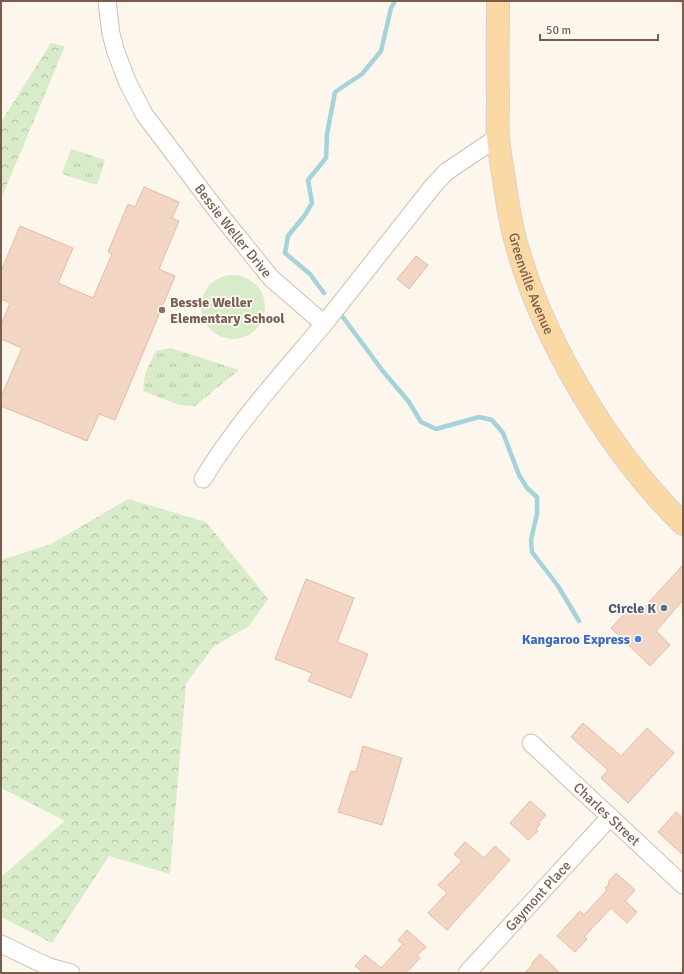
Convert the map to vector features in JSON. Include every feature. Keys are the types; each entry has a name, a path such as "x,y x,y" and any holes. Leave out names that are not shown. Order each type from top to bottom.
{"main road":[{"name":"Greenville Avenue","path":"498,1 498,137 514,235 528,278 540,311 587,401 615,443 640,476 683,524"}],"street":[{"name":"Bessie Weller Drive","path":"107,1 111,34 118,58 127,81 144,114 221,216 271,278 324,324"},
{"path":"203,479 216,457 233,434 324,324 437,182 446,172 498,137"},
{"name":"Charles Street","path":"531,743 683,885"},
{"name":"Gaymont Place","path":"467,973 610,817"},
{"path":"1,944 50,970 71,973"}],"green space":[{"path":"51,43 65,46 1,199 1,122"},
{"path":"71,149 105,160 97,185 62,174"},
{"path":"227,275 239,275 256,284 263,295 265,307 263,319 256,330 239,339 227,339 215,334 206,325 201,313 201,301 206,289 215,280"},
{"path":"171,348 239,370 195,406 179,405 143,391 145,373 156,351"},
{"path":"128,499 206,522 268,599 249,626 213,647 186,684 170,874 109,856 52,943 1,917 1,877 65,821 1,788 1,560 51,544"}],"building":[{"path":"144,187 179,202 172,218 179,221 159,269 175,276 115,420 99,414 87,441 1,406 1,397 22,348 1,339 1,325 10,303 1,299 1,271 20,226 73,248 58,283 93,298 112,254 108,252 128,204 135,207"},
{"path":"416,256 428,265 409,289 397,279"},
{"path":"683,565 683,600 656,631 670,645 650,666 611,628 631,607 638,614"},
{"path":"306,579 354,598 337,642 368,654 351,698 308,681 312,673 275,659"},
{"path":"583,723 621,756 647,728 674,753 628,803 601,778 608,770 571,737"},
{"path":"363,746 402,758 382,825 338,812 351,771 356,772"},
{"path":"530,801 546,815 538,823 540,824 536,829 538,831 528,840 510,823"},
{"path":"676,812 683,818 683,855 658,832"},
{"path":"465,842 484,858 495,846 510,860 447,930 428,913 447,893 438,885 462,861 454,854"},
{"path":"616,873 635,890 625,901 637,912 627,923 611,908 584,937 587,939 575,952 557,936 580,911 584,915 607,890 605,888 609,884 608,882"},
{"path":"407,930 426,947 417,956 420,958 406,973 364,973 355,966 365,955 381,968 403,944 398,940"},
{"path":"540,954 560,973 525,973"}],"waterway":[{"path":"324,293 310,274 285,253 288,236 305,215 312,203 308,180 326,158 327,134 335,92 362,74 381,51 391,8 395,1"},
{"path":"342,316 382,370 409,402 421,422 436,429 479,417 492,420 503,433 519,475 527,488 537,497 537,514 531,540 532,552 558,586 579,621"}],"place":[{"name":"Bessie Weller Elementary School","path":"162,310"},
{"name":"Circle K","path":"664,608"},
{"name":"Kangaroo Express","path":"638,639"}]}
